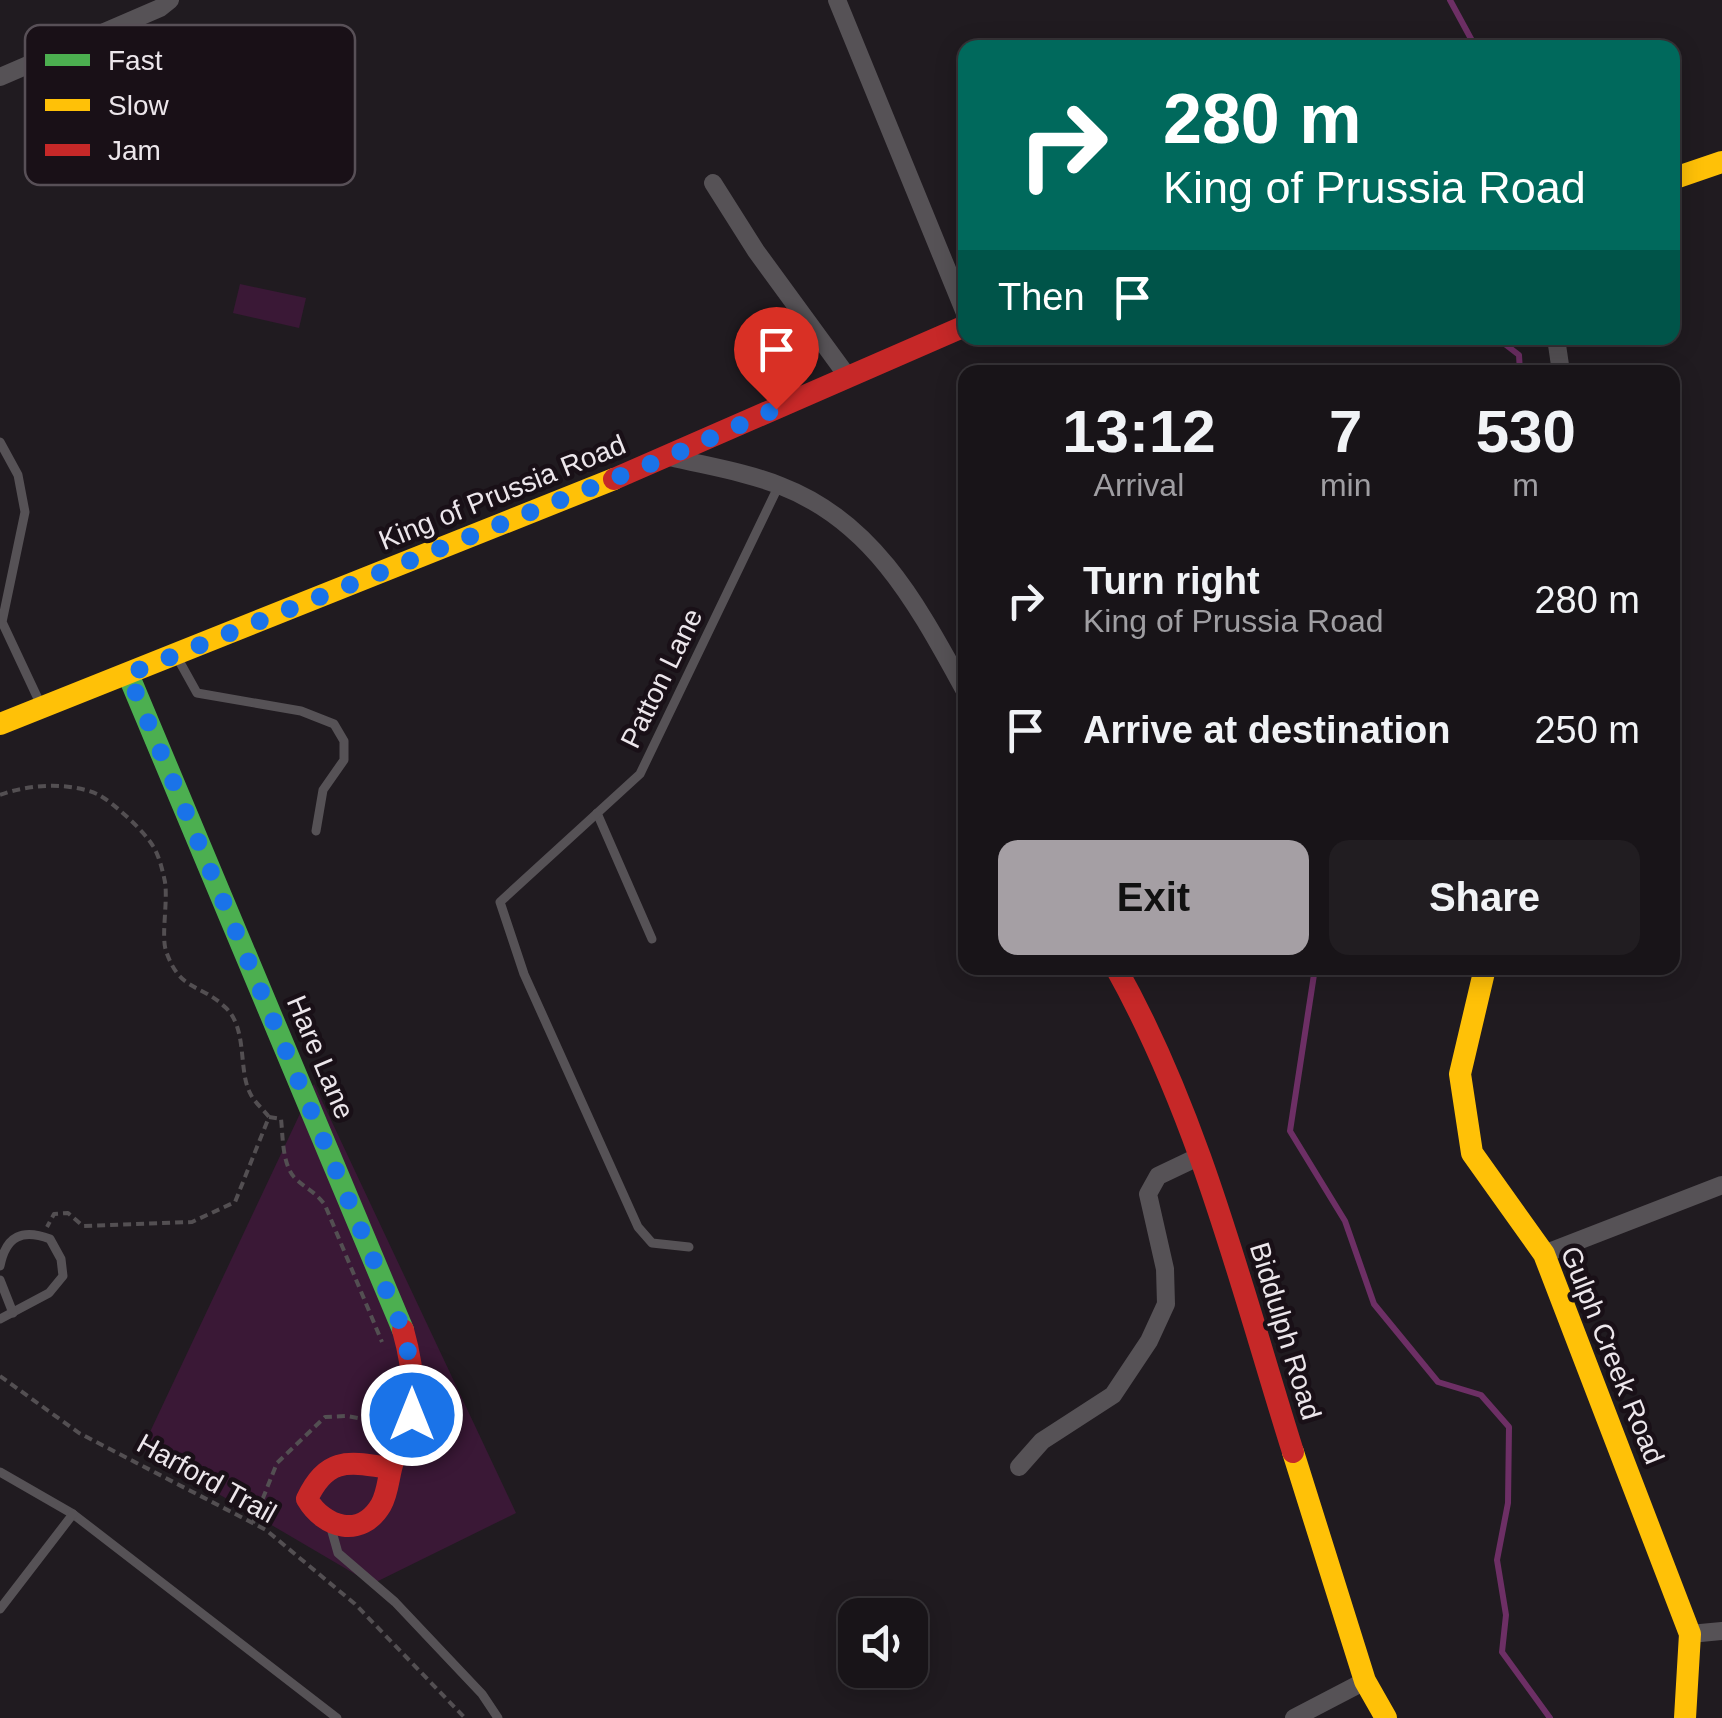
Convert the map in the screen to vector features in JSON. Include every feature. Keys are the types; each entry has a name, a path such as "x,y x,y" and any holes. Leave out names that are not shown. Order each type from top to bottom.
{"street":[{"path":"121,25 170,0"},
{"path":"837,0 958,296"},
{"path":"0,77 25,66"},
{"path":"1680,176 1722,162"},
{"path":"714,184 756,251 848,377"},
{"name":"King of Prussia Road","path":"0,724 670,456 958,329"},
{"path":"670,456 778,484 830,510 870,544 916,603 958,679"},
{"name":"Hare Lane","path":"128,674 402,1328 414,1376 412,1415 390,1468 382,1504 369,1518 352,1527 330,1525"},
{"name":"Biddulph Road","path":"1120,975 1200,1156 1365,1680 1386,1718"},
{"name":"Gulph Creek Road","path":"1483,975 1460,1074 1472,1153 1544,1254 1690,1634 1684,1718"},
{"path":"1018,1467 1042,1441 1113,1395 1148,1342 1166,1304 1165,1268 1148,1194 1158,1176 1200,1156"},
{"path":"1544,1254 1722,1184"},
{"path":"330,1525 316,1517 307,1499 315,1476 331,1466 351,1462 390,1468"},
{"path":"1690,1634 1722,1631"},
{"path":"1294,1718 1365,1680"}],"lane":[{"path":"0,442 18,475 26,512 2,622 42,706"},
{"name":"Patton Lane","path":"688,1246 652,1243 638,1227 524,974 500,902 640,774 778,484"},
{"path":"175,655 196,694 301,712 334,724 344,741 344,760 323,790 316,831"},
{"path":"597,814 652,939"},
{"path":"0,1266 2,1253 14,1238 32,1233 50,1239 61,1259 63,1276 49,1293 0,1319"},
{"path":"0,1280 13,1313"},
{"path":"0,1472 73,1514 337,1718"},
{"path":"0,1609 73,1514"},
{"path":"330,1525 338,1553 395,1602 482,1694 498,1718"}],"path":[{"path":"0,794 18,788 60,786 98,794 154,846 165,882 168,915 164,946 178,975 226,1008 244,1047 249,1092 270,1117 281,1119 286,1159 294,1177 314,1190 325,1206 388,1357"},
{"path":"42,1236 54,1214 68,1214 83,1226 192,1222 236,1202 270,1117"},
{"name":"Harford Trail","path":"0,1376 80,1433 266,1530 355,1604 466,1718"},
{"path":"253,1523 277,1463 326,1418 375,1420 391,1408"}],"shaded area":[{"path":"240,284 306,298 299,328 233,313"},
{"path":"314,1084 516,1513 372,1584 142,1449"}],"waterway":[{"path":"1450,0 1472,40"},
{"path":"1506,345 1519,355 1520,365"},
{"path":"1314,975 1290,1131 1345,1221 1374,1304 1438,1382 1481,1395 1509,1427 1508,1503 1497,1560 1506,1615 1502,1652 1550,1718"}],"traffic: fast":[{"path":"128,674 403,1330"}],"traffic: slow":[{"path":"1680,176 1722,162"},
{"path":"0,724 614,479"},
{"path":"1483,975 1460,1074 1472,1153 1544,1254 1690,1634 1685,1718"},
{"path":"1293,1452 1365,1681 1386,1718"}],"traffic: jam":[{"path":"614,479 958,329"},
{"path":"1120,975 1146,1025 1195,1144 1293,1452"},
{"path":"390,1468 341,1465 323,1475 307,1499 323,1517 343,1526 363,1522 381,1505 412,1408 411,1368 403,1330"}],"route":[{"path":"412,1415 414,1376 402,1328 128,674 670,456 776,409"}]}
